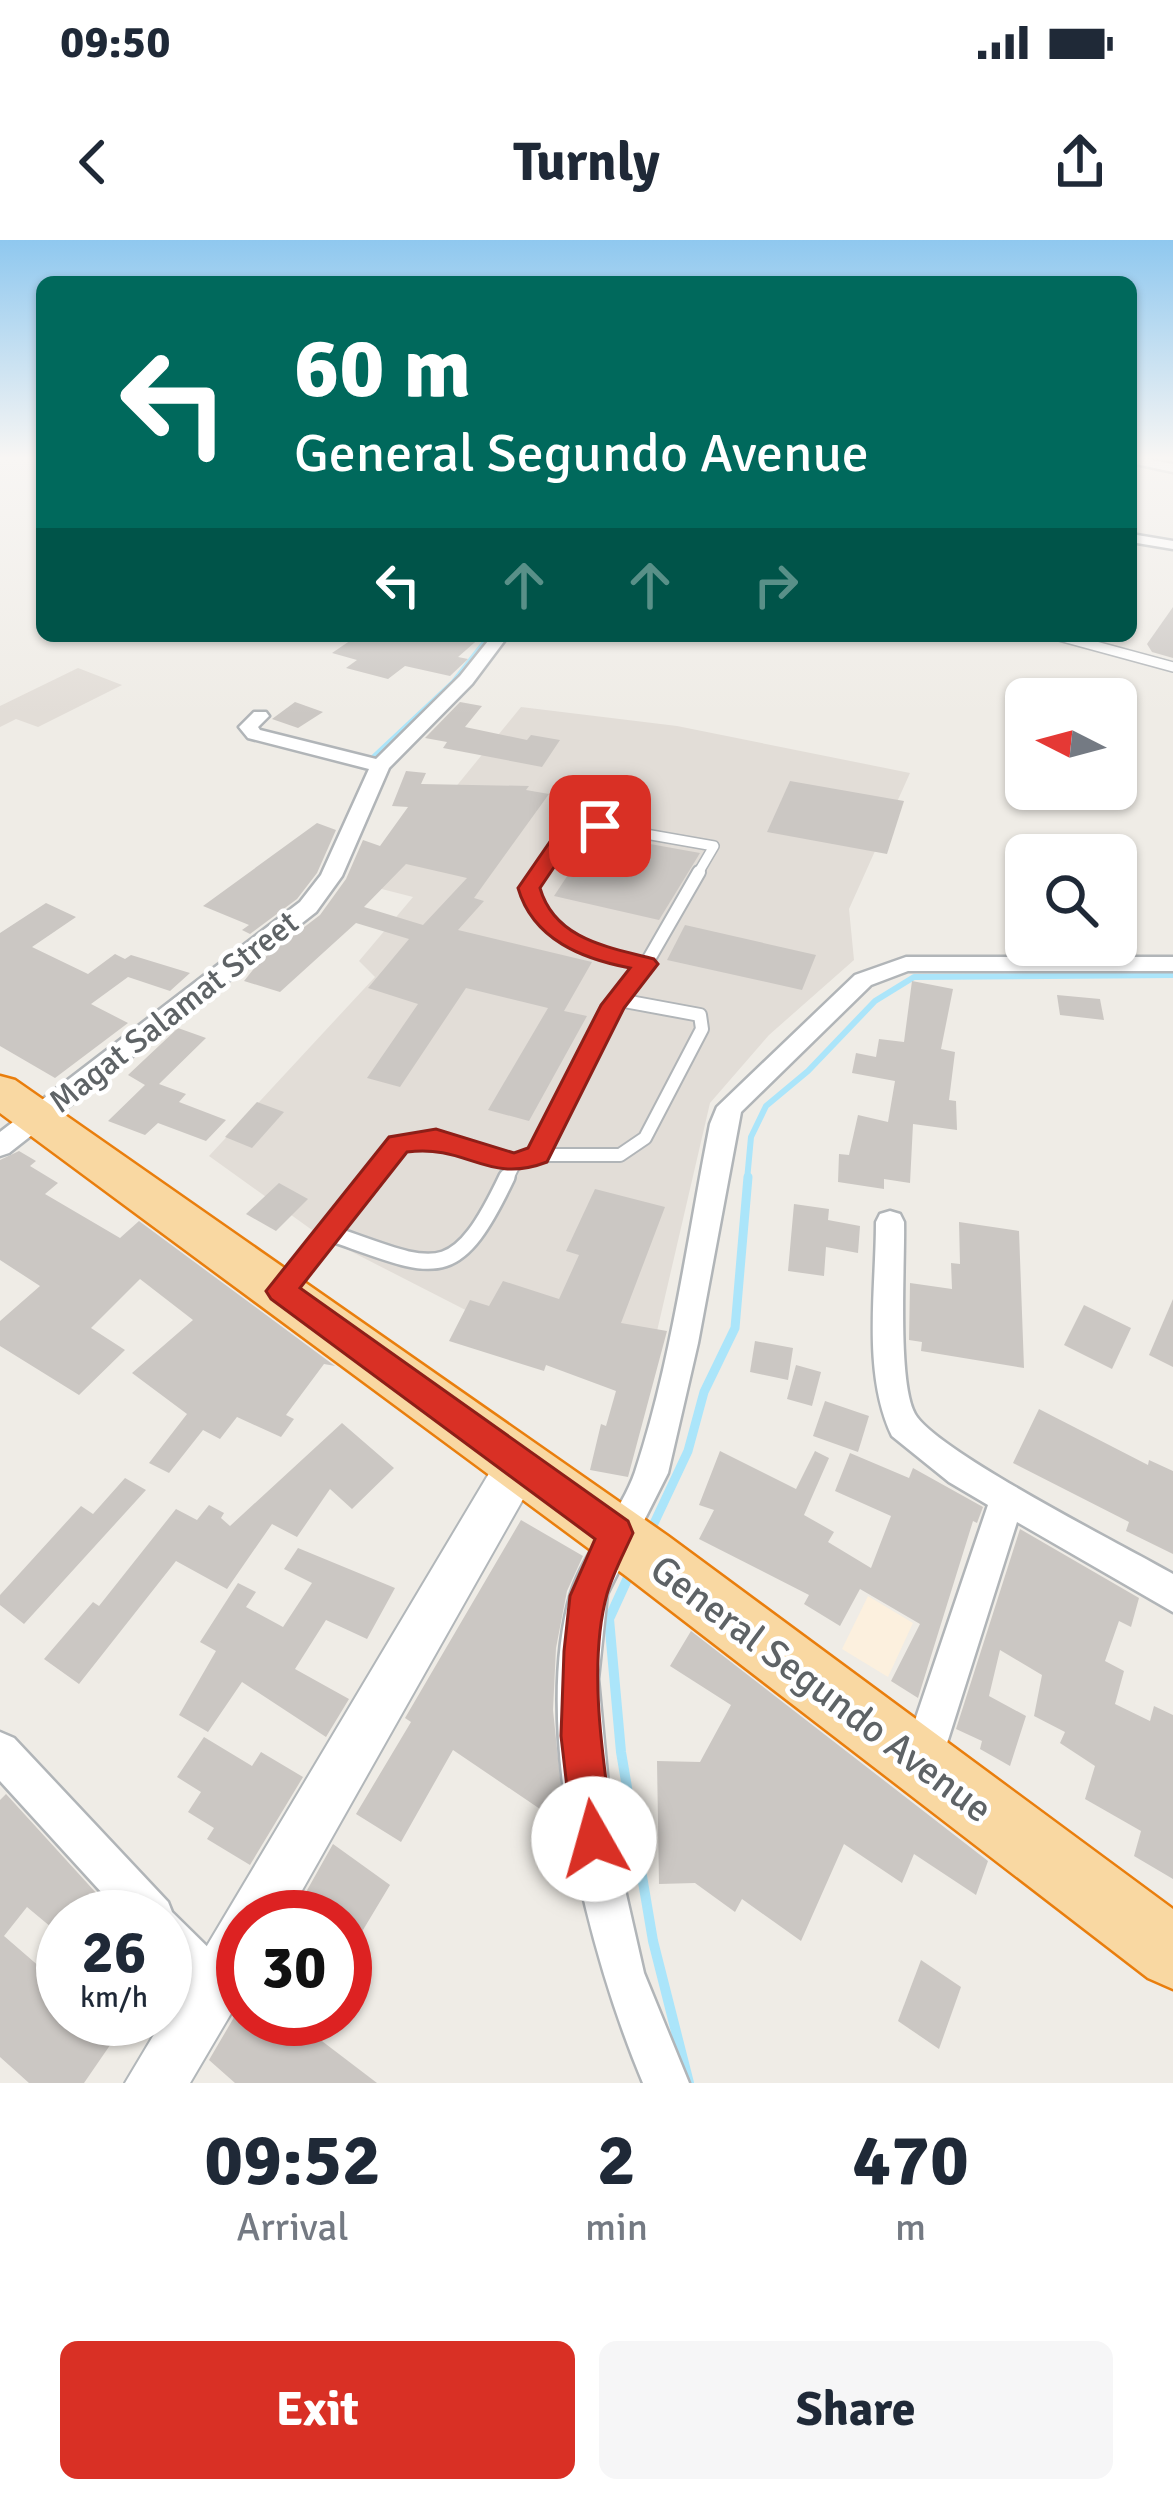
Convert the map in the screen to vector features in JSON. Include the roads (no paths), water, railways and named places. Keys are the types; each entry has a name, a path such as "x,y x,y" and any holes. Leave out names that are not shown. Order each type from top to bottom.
{"highway":[{"name":"General Segundo Avenue","path":"12,1118 281,1291 630,1543 1173,1953"}],"main road":[{"path":"272,1890 519,1464"},
{"path":"155,2083 216,1985"}],"street":[{"name":"Magat Salamat Street","path":"12,1118 308,907 331,876 380,766 466,680 495,642"},
{"path":"260,716 248,727 254,734 380,766"},
{"path":"666,2083 622,1974 594,1839 581,1736 588,1596 630,1543 650,1478 688,1322 723,1124 742,1093 863,980 883,970 906,964 1173,964"},
{"path":"890,1222 891,1388 902,1426 918,1443 1173,1594"},
{"path":"921,1762 1007,1498"},
{"path":"0,1752 128,1890"}],"lane":[{"path":"1080,642 1173,667"},
{"path":"538,1155 620,1000 646,964 714,846 600,826 566,834 529,888 534,906 562,935 593,953 646,964"},
{"path":"281,1291 399,1144 436,1138 514,1164 538,1155 620,1155 634,1150 645,1138 702,1029 700,1015 690,1011 620,1000"},
{"path":"330,1233 424,1262 447,1258 466,1250 514,1164"}],"waterway":[{"path":"372,758 453,682 484,642"},
{"path":"747,1180 751,1137 766,1106 808,1071 875,1001 914,977 1173,975"},
{"path":"649,1534 688,1451 704,1392 735,1328 748,1177"},
{"path":"630,1574 632,1570"},
{"path":"631,1571 609,1619 621,1752 653,1941 689,2083"}]}
